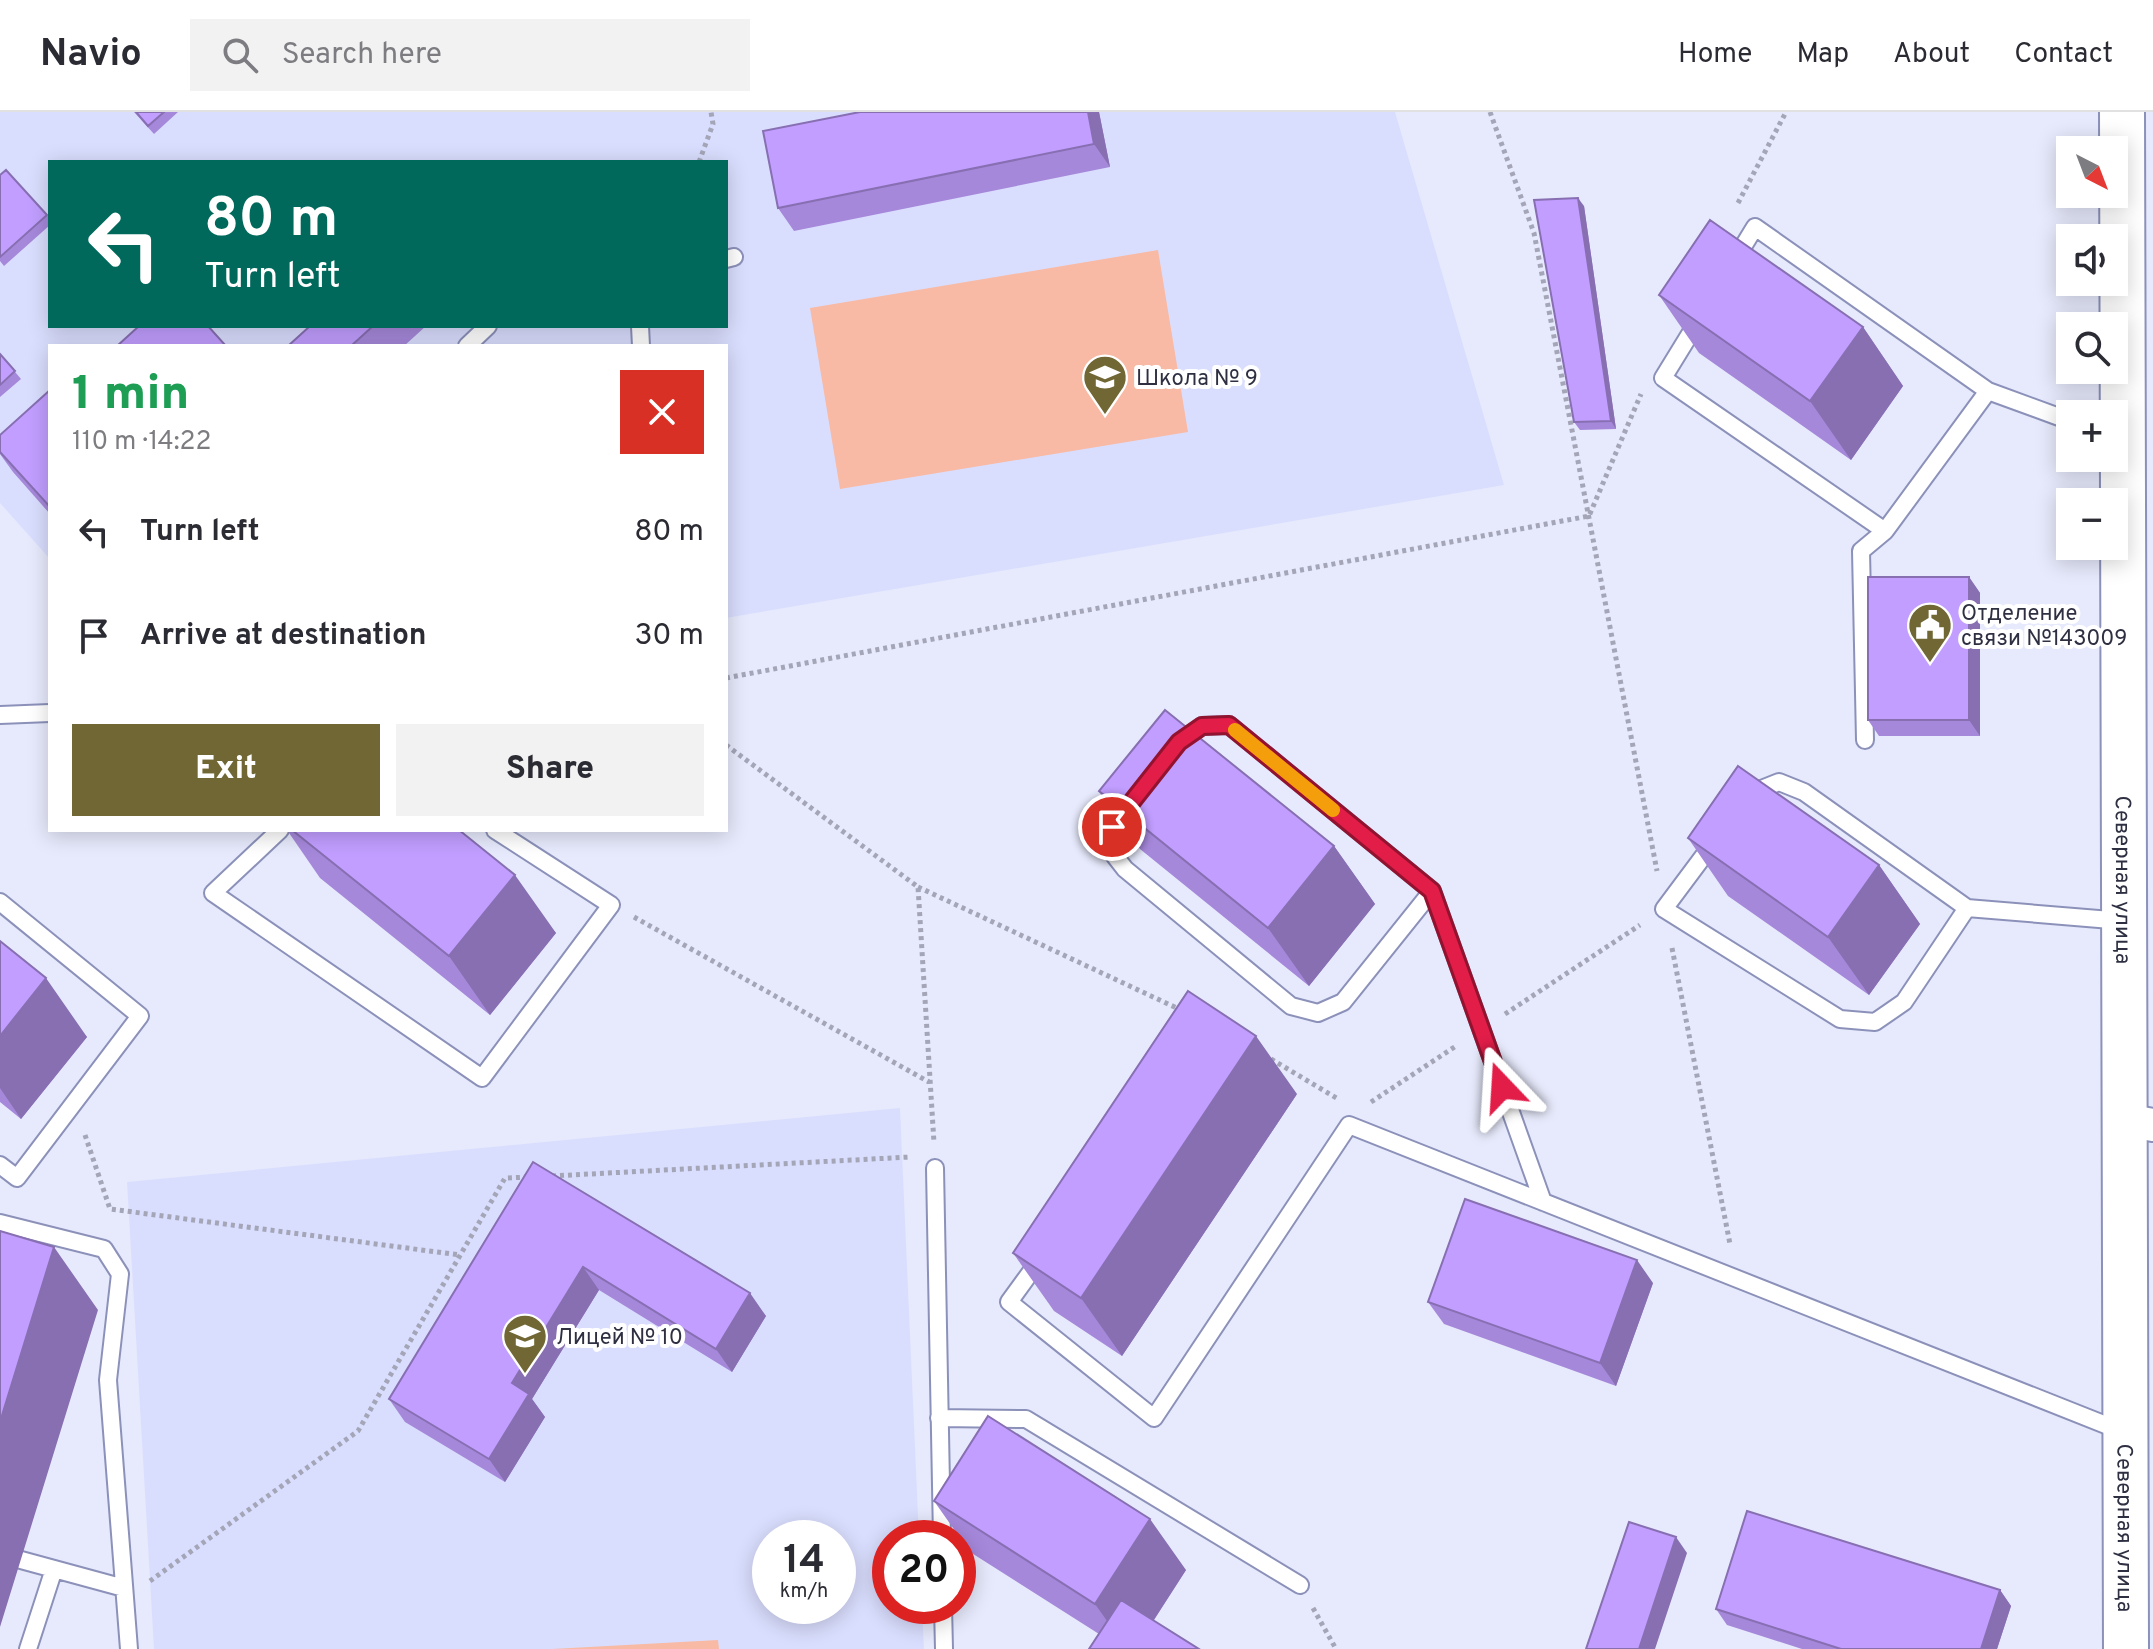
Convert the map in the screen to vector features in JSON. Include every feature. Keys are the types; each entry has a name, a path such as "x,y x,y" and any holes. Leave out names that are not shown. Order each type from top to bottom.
{"street":[{"name":"Северная улица","path":"2119,400 2122,112"},
{"name":"Северная улица","path":"2119,472 2124,921 2139,1122 2126,1433 2126,1649"}],"lane":[{"path":"1724,278 1755,227 1988,391 2056,416"},
{"path":"1709,303 1663,378 1885,531"},
{"path":"469,344 486,328"},
{"path":"1865,740 1861,551 1885,531 1988,391"},
{"path":"0,715 48,713"},
{"path":"1170,754 1179,742 1202,726 1229,725 1432,891 1543,1202"},
{"path":"1967,908 1904,1002 1875,1022 1840,1019 1664,909 1752,790 1779,782 1804,792 1967,908 2124,921"},
{"path":"1141,790 1112,827 1111,851 1125,869 1291,1006 1318,1013 1343,1002 1432,891"},
{"path":"278,832 213,893 482,1078 611,905 498,832"},
{"path":"0,902 140,1016 17,1178 0,1165"},
{"path":"1055,1239 1009,1302 1154,1418 1349,1125 2126,1433"},
{"path":"935,1161 942,1520"},
{"path":"0,1223 104,1249 120,1274 108,1380 129,1649"},
{"path":"939,1418 1026,1419 1300,1585"},
{"path":"21,1560 124,1588"},
{"path":"28,1649 54,1569"},
{"path":"943,1624 944,1649"}],"path":[{"path":"700,160 713,124 711,112"},
{"path":"1490,112 1534,233 1737,1278"},
{"path":"728,678 1589,516"},
{"path":"728,746 918,887 1195,1017"},
{"path":"124,1588 150,1582 358,1431 505,1178 935,1161 918,887"},
{"path":"611,905 930,1082"},
{"path":"1397,1085 1664,909"},
{"path":"1263,1055 1344,1102"},
{"path":"74,1103 110,1209 460,1255"},
{"path":"1300,1585 1336,1649"}],"shaded area":[{"name":"Школа № 9","path":"0,112 1395,112 1504,485 728,618 728,344 48,344 48,557 0,503"},
{"path":"1158,250 1188,432 840,489 810,308"},
{"name":"Лицей № 10","path":"900,1108 918,1520 872,1520 872,1624 923,1624 924,1649 154,1649 127,1182"},
{"path":"718,1640 719,1649 552,1649"}],"building":[{"path":"136,112 164,112 148,126"},
{"path":"860,112 1088,112 1094,144 778,208 763,131"},
{"path":"6,170 47,215 0,257 0,175"},
{"path":"1578,198 1611,421 1574,422 1534,200"},
{"path":"1710,220 1863,327 1810,401 1659,295"},
{"path":"137,328 210,328 224,344 119,344"},
{"path":"308,328 371,328 353,344 290,344"},
{"path":"0,354 15,371 0,385"},
{"path":"48,392 48,505 0,452 0,435"},
{"name":"Отделение связи №143009","path":"1868,577 1969,577 1969,720 1868,720"},
{"path":"1165,710 1334,846 1268,928 1099,791"},
{"path":"1738,766 1879,865 1828,937 1688,838"},
{"path":"294,832 461,832 515,875 449,956"},
{"path":"0,941 46,978 0,1036"},
{"path":"1188,991 1256,1036 1081,1298 1013,1253"},
{"path":"533,1162 750,1293 716,1349 583,1267 512,1383 529,1394 489,1459 389,1399"},
{"path":"1465,1199 1637,1260 1600,1363 1428,1302"},
{"path":"0,1231 54,1247 0,1422"},
{"path":"988,1416 1150,1519 1095,1604 976,1528 976,1520 964,1520 934,1501"},
{"path":"1747,1511 2000,1590 1981,1649 1841,1649 1716,1609"},
{"path":"1629,1522 1676,1537 1639,1649 1586,1649"},
{"path":"1121,1600 1199,1649 1089,1649"}],"slow traffic":[{"path":"1235,730 1333,810"}],"place":[{"name":"Школа № 9","path":"1105,416"},
{"name":"Отделение связи №143009","path":"1930,664"},
{"name":"Лицей № 10","path":"525,1375"}],"route":[{"path":"1112,827 1179,742 1202,726 1229,725 1432,891 1502,1087"}]}
